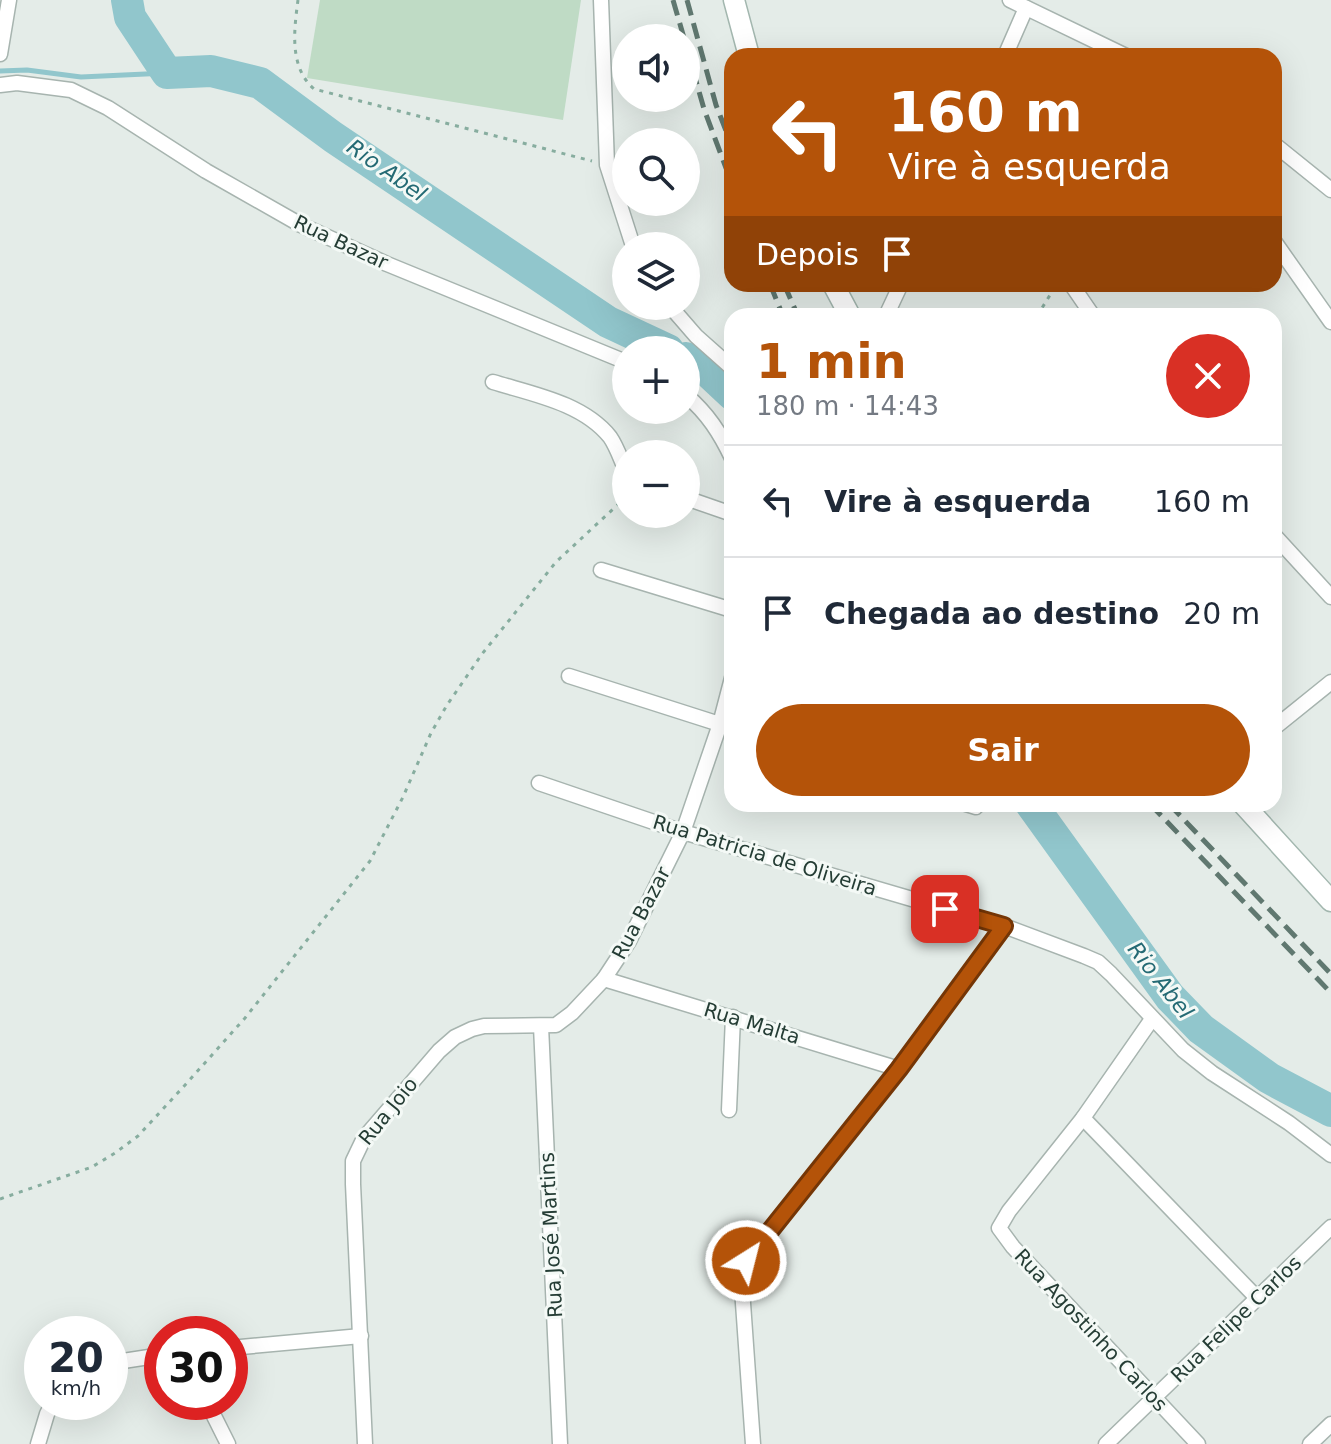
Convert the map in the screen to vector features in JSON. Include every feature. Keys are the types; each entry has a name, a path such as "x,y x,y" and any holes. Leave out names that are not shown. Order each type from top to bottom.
{"main road":[{"path":"734,0 747,48"},
{"path":"1250,812 1331,901"}],"street":[{"path":"0,52 9,0"},
{"path":"601,0 607,165 629,232"},
{"path":"1010,0 1109,48"},
{"path":"1008,48 1026,8"},
{"name":"Rua Bazar","path":"0,85 17,83 71,90 108,108 206,171 301,225 387,264 612,356"},
{"path":"1282,150 1331,190"},
{"path":"1282,252 1331,322"},
{"path":"682,320 724,361"},
{"path":"493,382 541,396 577,411 609,436 612,442"},
{"path":"700,407 724,441"},
{"path":"700,503 724,511"},
{"path":"1282,544 1331,597"},
{"path":"601,570 724,608"},
{"path":"569,676 724,725"},
{"path":"1282,722 1331,682"},
{"name":"Rua Bazar","path":"541,1026 556,1025 565,1020 604,979 629,941 683,832 724,731"},
{"name":"Rua Patricia de Oliveira","path":"539,783 683,832 1004,926 1098,962 1183,1050 1331,1155"},
{"path":"753,1444 741,1275 746,1261 899,1069 1004,926"},
{"name":"Rua Malta","path":"604,979 899,1069"},
{"path":"729,1110 733,1017"},
{"name":"Rua Agostinho Carlos","path":"1152,1019 1083,1118 999,1228 1013,1247 1198,1444"},
{"name":"Rua Joio","path":"365,1444 352,1169 359,1145 439,1051 455,1037 484,1026 541,1026"},
{"name":"Rua José Martins","path":"541,1026 560,1444"},
{"path":"1083,1118 1257,1298"},
{"name":"Rua Felipe Carlos","path":"1106,1444 1331,1227"},
{"path":"248,1346 361,1336"},
{"path":"38,1444 45,1420"},
{"path":"216,1420 228,1444"},
{"path":"1310,1444 1331,1424"}],"path":[{"path":"298,0 295,28 297,60 300,71 314,89 607,165"},
{"path":"0,1199 92,1167 115,1153 138,1136 245,1018 370,861 431,733 482,654 556,562 612,510"}],"green space":[{"path":"320,0 581,0 563,120 307,78"}],"waterway":[{"name":"Rio Abel","path":"127,0 130,17 167,73 211,71 260,83 333,137 608,322 638,336"},
{"path":"0,71 27,70 81,77 167,73"},
{"name":"Rio Abel","path":"700,365 724,387"},
{"name":"Rio Abel","path":"1037,812 1170,997 1201,1029 1269,1078 1331,1111"}],"railway":[{"path":"673,0 680,24"},
{"path":"687,0 724,126"},
{"path":"700,95 724,163"},
{"path":"773,292 780,308"},
{"path":"788,292 794,308"},
{"path":"1158,812 1331,993"},
{"path":"1177,812 1331,974"}],"route":[{"path":"746,1261 899,1069 1004,926 945,909"}]}
